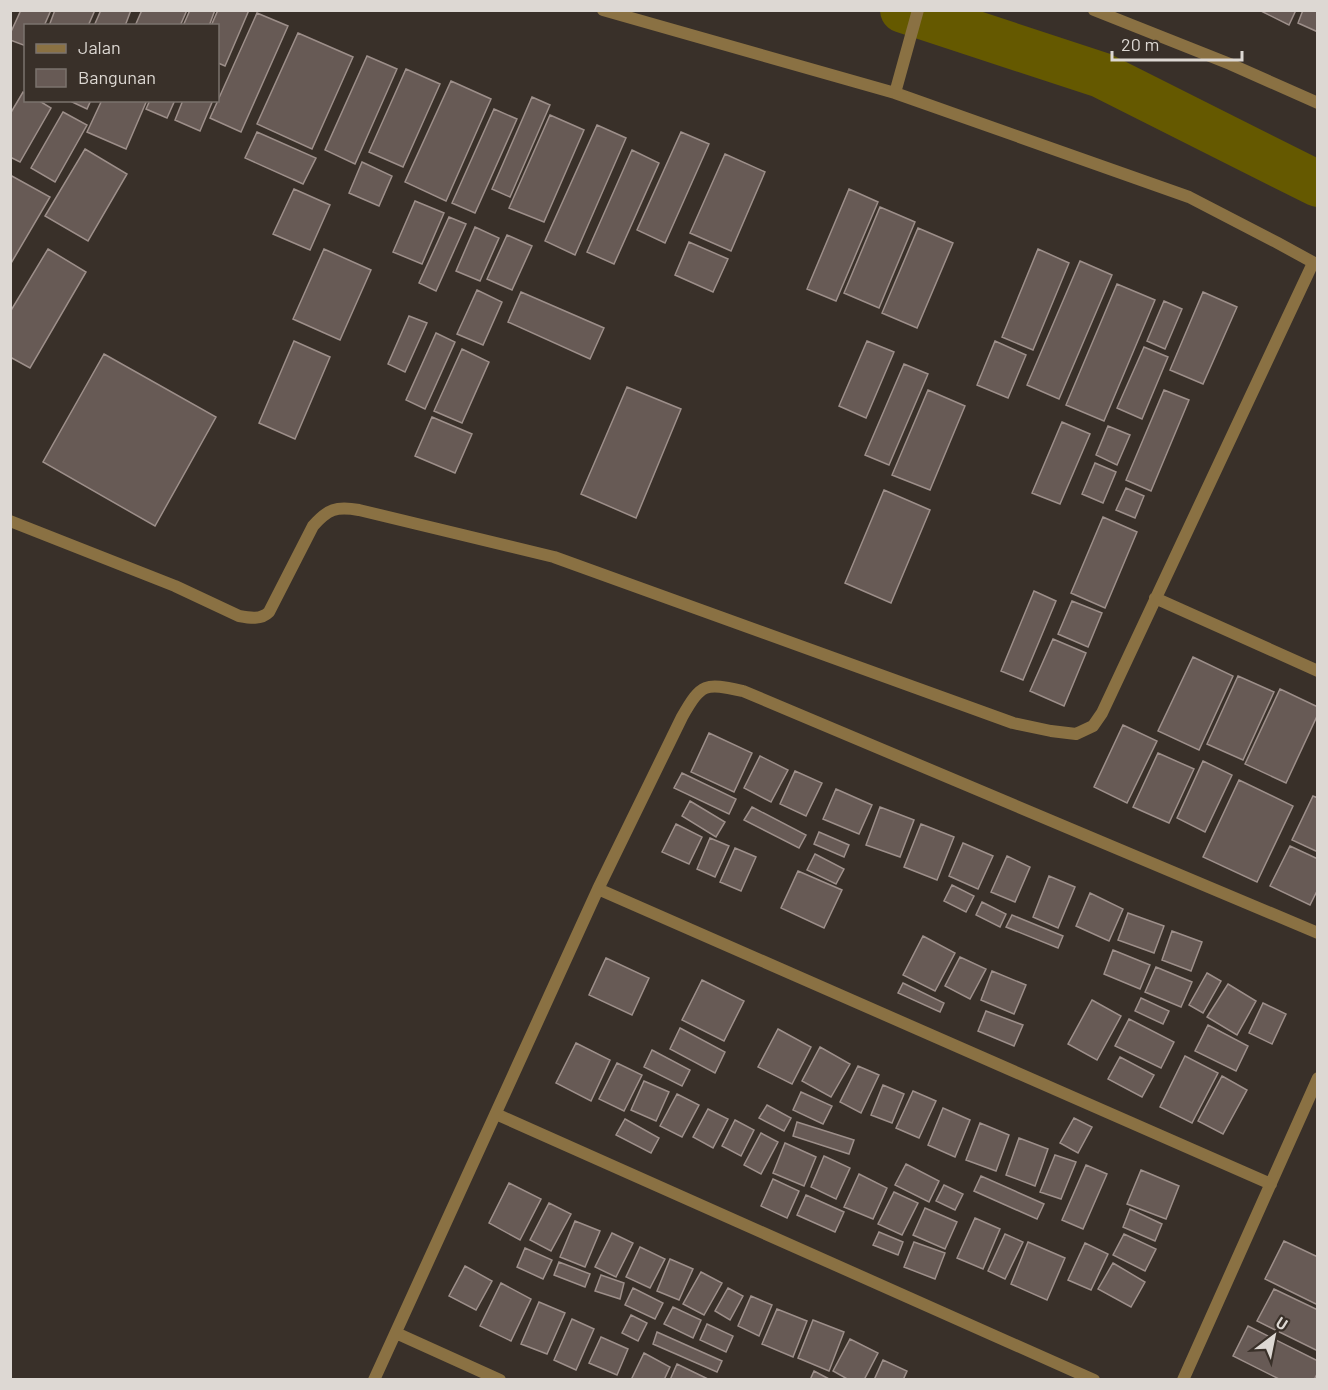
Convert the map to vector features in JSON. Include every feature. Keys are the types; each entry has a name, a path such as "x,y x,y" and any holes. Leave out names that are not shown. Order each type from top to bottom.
{"street":[{"path":"10,521 175,586 239,616 260,618 269,612 313,526 321,517 331,510 346,508 359,510 554,557 1013,723 1076,734 1093,726 1102,713 1315,264 1189,197 895,93 603,10"},
{"path":"895,93 918,10"},
{"path":"1094,10 1230,64 1317,103"},
{"path":"1155,598 1317,671"},
{"path":"374,1380 598,889 687,709 697,694 706,687 714,686 743,691 1317,933"},
{"path":"598,889 1270,1184"},
{"path":"1184,1380 1317,1077"},
{"path":"496,1114 1094,1380"},
{"path":"396,1333 500,1380"}],"building":[{"path":"21,10 51,10 45,24 24,24 24,45 10,40 10,34"},
{"path":"55,10 95,10 89,24 50,24"},
{"path":"101,10 131,10 126,24 95,24"},
{"path":"142,10 187,10 181,24 136,24"},
{"path":"190,10 215,10 210,24 184,24"},
{"path":"218,10 249,10 225,66 219,63 219,24 212,24"},
{"path":"1259,10 1296,10 1289,25"},
{"path":"1303,10 1318,10 1318,32 1298,23"},
{"path":"257,13 288,26 241,132 210,118"},
{"path":"298,33 353,57 312,149 257,124"},
{"path":"367,56 397,69 355,164 325,150"},
{"path":"406,69 440,84 403,167 369,152"},
{"path":"451,81 491,99 446,201 405,182"},
{"path":"23,92 24,102 41,102 51,108 20,162 10,157 10,114"},
{"path":"532,97 550,105 510,197 492,189"},
{"path":"72,102 90,102 87,109"},
{"path":"101,102 146,102 126,149 87,132"},
{"path":"149,102 174,102 167,118 146,109"},
{"path":"182,102 212,102 200,131 175,120"},
{"path":"494,109 517,119 475,213 452,203"},
{"path":"63,112 87,125 55,182 31,168"},
{"path":"550,115 584,130 544,222 509,208"},
{"path":"597,125 626,138 575,255 545,241"},
{"path":"257,132 316,158 303,184 245,158"},
{"path":"681,132 709,144 665,243 637,230"},
{"path":"85,149 127,174 88,241 45,216"},
{"path":"632,150 659,163 614,264 587,252"},
{"path":"725,154 765,172 731,251 690,233"},
{"path":"362,162 392,176 379,206 349,193"},
{"path":"10,175 50,197 10,265"},
{"path":"294,189 330,205 310,250 273,234"},
{"path":"849,189 878,202 836,301 807,289"},
{"path":"415,201 444,213 422,264 393,252"},
{"path":"880,207 915,222 879,308 844,293"},
{"path":"449,217 466,224 436,291 419,283"},
{"path":"475,227 499,238 480,281 456,271"},
{"path":"918,228 953,243 917,328 882,313"},
{"path":"507,235 532,246 512,290 487,279"},
{"path":"689,242 728,259 713,292 675,275"},
{"path":"48,249 86,272 30,368 10,357 10,312"},
{"path":"324,249 371,270 340,340 293,319"},
{"path":"1038,249 1069,263 1033,350 1002,337"},
{"path":"1080,261 1112,275 1059,399 1027,385"},
{"path":"1117,284 1155,300 1104,421 1066,405"},
{"path":"477,290 502,302 483,345 457,334"},
{"path":"521,292 604,328 590,359 508,322"},
{"path":"1203,292 1237,307 1203,384 1170,370"},
{"path":"1164,301 1182,309 1165,349 1147,341"},
{"path":"409,316 427,323 405,372 388,364"},
{"path":"436,333 455,342 425,409 406,400"},
{"path":"294,341 330,357 295,439 259,423"},
{"path":"867,341 894,352 866,418 839,406"},
{"path":"995,341 1026,355 1008,398 977,385"},
{"path":"1144,347 1168,357 1142,419 1117,408"},
{"path":"462,349 489,362 462,423 434,411"},
{"path":"104,354 216,417 155,526 43,462"},
{"path":"904,364 928,374 889,465 865,455"},
{"path":"627,387 681,409 636,518 581,494"},
{"path":"928,390 965,406 930,490 892,475"},
{"path":"1164,390 1189,400 1151,491 1126,480"},
{"path":"432,417 472,434 455,473 415,456"},
{"path":"1062,422 1090,434 1060,504 1032,493"},
{"path":"1108,426 1130,435 1117,465 1096,455"},
{"path":"1095,463 1116,472 1103,503 1082,494"},
{"path":"1126,488 1144,496 1135,518 1116,510"},
{"path":"884,490 930,510 891,603 845,583"},
{"path":"1103,517 1137,532 1105,608 1071,593"},
{"path":"1034,591 1056,601 1023,680 1001,671"},
{"path":"1072,601 1102,613 1088,647 1058,634"},
{"path":"1053,639 1086,653 1064,706 1030,691"},
{"path":"1193,657 1233,676 1199,750 1158,731"},
{"path":"1238,676 1274,692 1243,760 1207,744"},
{"path":"1280,689 1318,707 1318,714 1286,783 1245,764"},
{"path":"1123,725 1157,741 1127,803 1094,787"},
{"path":"709,733 752,753 734,792 691,772"},
{"path":"1158,753 1194,769 1169,823 1133,807"},
{"path":"760,756 788,770 771,802 744,788"},
{"path":"1203,761 1232,775 1205,832 1177,818"},
{"path":"795,771 822,783 806,816 780,804"},
{"path":"682,773 736,799 729,814 674,788"},
{"path":"1239,780 1293,806 1257,882 1203,857"},
{"path":"836,789 872,805 859,834 823,819"},
{"path":"1313,796 1318,798 1318,852 1292,840"},
{"path":"690,801 725,822 716,837 682,816"},
{"path":"752,807 806,835 799,848 744,820"},
{"path":"880,807 914,820 900,857 866,845"},
{"path":"676,824 702,837 689,864 662,852"},
{"path":"921,824 954,837 937,880 904,867"},
{"path":"819,832 849,845 844,857 814,844"},
{"path":"710,838 729,846 715,877 697,869"},
{"path":"963,843 993,856 978,889 949,876"},
{"path":"1290,846 1318,859 1318,889 1310,905 1270,886"},
{"path":"735,848 756,857 741,891 720,882"},
{"path":"815,854 844,869 836,884 807,870"},
{"path":"1007,856 1030,867 1015,902 991,892"},
{"path":"798,871 842,890 824,928 781,908"},
{"path":"1049,876 1075,887 1058,928 1033,917"},
{"path":"952,885 974,896 966,912 944,901"},
{"path":"1090,893 1123,909 1109,941 1076,926"},
{"path":"982,902 1006,914 1000,927 976,915"},
{"path":"1128,913 1164,926 1154,953 1118,940"},
{"path":"1012,915 1063,936 1058,948 1006,927"},
{"path":"1172,931 1202,942 1191,971 1162,960"},
{"path":"923,936 955,953 935,991 903,975"},
{"path":"1113,950 1150,965 1140,989 1104,974"},
{"path":"960,957 986,969 970,999 945,986"},
{"path":"606,958 649,978 632,1015 589,995"},
{"path":"1156,967 1192,982 1181,1007 1145,992"},
{"path":"992,971 1026,985 1014,1014 981,1000"},
{"path":"1207,973 1221,981 1203,1013 1189,1005"},
{"path":"702,980 744,1001 724,1041 682,1020"},
{"path":"903,983 944,1003 940,1012 898,993"},
{"path":"1228,984 1256,1001 1237,1035 1207,1017"},
{"path":"1141,998 1169,1011 1163,1024 1135,1011"},
{"path":"1092,1000 1121,1016 1097,1060 1068,1044"},
{"path":"1263,1003 1286,1014 1272,1044 1249,1033"},
{"path":"986,1011 1023,1025 1014,1046 978,1031"},
{"path":"1129,1019 1174,1042 1161,1068 1115,1046"},
{"path":"1208,1025 1248,1046 1236,1071 1195,1051"},
{"path":"680,1028 725,1052 715,1073 670,1049"},
{"path":"778,1029 811,1047 792,1084 758,1067"},
{"path":"576,1043 610,1060 591,1101 556,1083"},
{"path":"820,1047 850,1064 831,1097 802,1081"},
{"path":"652,1050 690,1070 682,1086 644,1067"},
{"path":"1185,1056 1218,1073 1192,1123 1160,1107"},
{"path":"1120,1057 1154,1075 1142,1097 1108,1079"},
{"path":"617,1063 642,1075 624,1111 599,1099"},
{"path":"858,1066 879,1075 861,1113 840,1102"},
{"path":"1222,1076 1247,1090 1223,1134 1198,1121"},
{"path":"644,1081 669,1092 656,1121 631,1110"},
{"path":"883,1085 904,1094 892,1123 871,1115"},
{"path":"913,1091 936,1101 919,1138 896,1128"},
{"path":"801,1092 832,1106 823,1124 793,1110"},
{"path":"677,1094 699,1105 682,1137 660,1126"},
{"path":"767,1105 791,1118 784,1131 759,1118"},
{"path":"943,1108 970,1120 955,1157 928,1145"},
{"path":"708,1109 728,1119 713,1148 693,1137"},
{"path":"1074,1118 1092,1127 1078,1153 1060,1143"},
{"path":"625,1119 659,1138 651,1153 616,1135"},
{"path":"735,1120 754,1130 741,1156 722,1146"},
{"path":"797,1122 854,1140 849,1154 793,1136"},
{"path":"980,1123 1009,1135 996,1171 966,1160"},
{"path":"761,1133 778,1142 761,1174 744,1165"},
{"path":"1019,1138 1048,1149 1035,1186 1006,1175"},
{"path":"785,1143 816,1157 804,1186 773,1173"},
{"path":"1055,1155 1076,1162 1061,1199 1040,1192"},
{"path":"824,1156 850,1168 836,1199 811,1187"},
{"path":"906,1164 939,1181 929,1202 895,1185"},
{"path":"1086,1165 1107,1174 1083,1229 1062,1220"},
{"path":"1141,1170 1179,1186 1166,1219 1127,1204"},
{"path":"859,1174 887,1188 873,1219 844,1207"},
{"path":"981,1176 1044,1204 1037,1219 974,1191"},
{"path":"773,1179 799,1191 787,1218 761,1206"},
{"path":"509,1183 541,1199 520,1240 489,1223"},
{"path":"944,1185 963,1194 955,1210 936,1201"},
{"path":"894,1192 918,1203 902,1235 878,1224"},
{"path":"806,1195 844,1212 835,1232 797,1215"},
{"path":"549,1203 571,1214 551,1251 530,1240"},
{"path":"925,1208 957,1222 945,1249 913,1235"},
{"path":"1130,1209 1162,1224 1155,1241 1123,1227"},
{"path":"975,1218 1000,1229 983,1269 957,1258"},
{"path":"575,1221 600,1231 585,1267 560,1257"},
{"path":"879,1232 903,1242 898,1255 873,1245"},
{"path":"612,1233 633,1243 616,1277 595,1267"},
{"path":"1005,1234 1023,1242 1005,1279 988,1271"},
{"path":"1124,1234 1156,1249 1145,1271 1113,1255"},
{"path":"1284,1241 1318,1257 1318,1305 1265,1279"},
{"path":"914,1242 945,1253 935,1279 904,1267"},
{"path":"1028,1242 1065,1258 1047,1300 1011,1284"},
{"path":"1085,1243 1108,1254 1091,1290 1068,1280"},
{"path":"640,1247 665,1259 650,1288 626,1277"},
{"path":"525,1248 552,1260 543,1279 517,1267"},
{"path":"670,1259 693,1269 679,1300 657,1291"},
{"path":"559,1262 590,1274 585,1287 554,1275"},
{"path":"1113,1263 1145,1282 1131,1307 1098,1289"},
{"path":"465,1266 492,1281 476,1310 449,1296"},
{"path":"701,1272 722,1283 704,1315 683,1304"},
{"path":"601,1275 624,1283 620,1299 595,1291"},
{"path":"501,1283 531,1299 511,1341 480,1326"},
{"path":"633,1288 663,1303 655,1319 625,1305"},
{"path":"728,1288 743,1296 730,1320 715,1311"},
{"path":"1274,1289 1318,1310 1318,1351 1257,1321"},
{"path":"751,1296 772,1305 759,1336 738,1326"},
{"path":"539,1302 565,1313 547,1354 521,1344"},
{"path":"673,1307 701,1320 693,1338 664,1324"},
{"path":"777,1309 807,1321 793,1357 762,1344"},
{"path":"631,1315 647,1323 638,1341 622,1333"},
{"path":"572,1319 594,1329 576,1370 554,1360"},
{"path":"813,1320 844,1332 829,1371 798,1358"},
{"path":"707,1324 733,1336 726,1352 700,1340"},
{"path":"1248,1326 1318,1361 1318,1372 1314,1380 1281,1380 1233,1356"},
{"path":"657,1332 722,1361 717,1372 653,1344"},
{"path":"601,1337 628,1349 617,1375 589,1363"},
{"path":"850,1339 878,1353 864,1380 849,1380 833,1371"},
{"path":"644,1353 670,1367 664,1380 631,1380"},
{"path":"883,1360 907,1371 903,1380 874,1380"},
{"path":"677,1364 708,1379 708,1380 670,1380"},
{"path":"814,1371 831,1380 810,1380"}],"waterway":[{"path":"903,10 1101,75 1318,184"}]}
